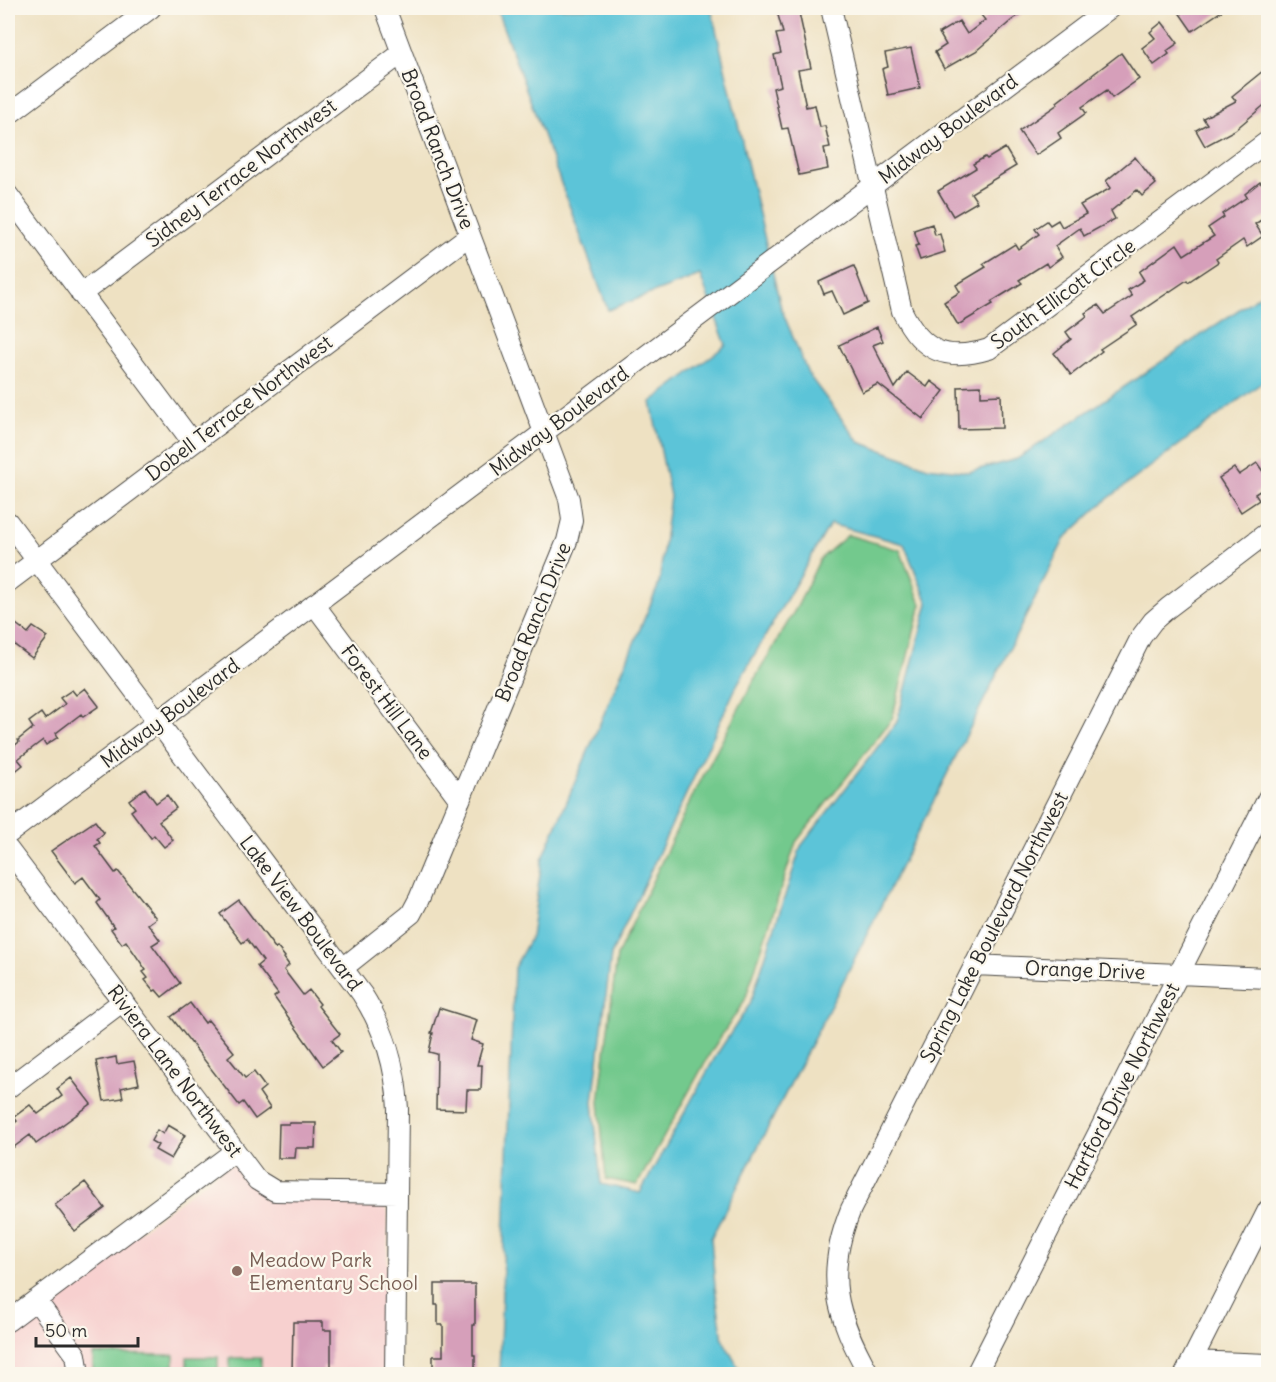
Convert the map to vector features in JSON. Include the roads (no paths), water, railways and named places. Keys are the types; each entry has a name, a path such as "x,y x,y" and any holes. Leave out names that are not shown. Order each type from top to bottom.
{"street":[{"path":"8,115 151,8"},
{"name":"Broad Ranch Drive","path":"343,968 411,914 419,899 567,541 572,520 569,499 385,8"},
{"name":"South Ellicott Circle","path":"831,8 902,311 912,330 927,345 947,354 969,356 989,349 1269,141"},
{"name":"Midway Boulevard","path":"8,834 1110,8"},
{"name":"Sidney Terrace Northwest","path":"81,294 402,53"},
{"path":"8,195 193,443"},
{"name":"Dobell Terrace Northwest","path":"8,582 470,235"},
{"name":"Lake View Boulevard","path":"8,522 343,968 373,1011 382,1029 394,1068 398,1109 395,1374"},
{"name":"Spring Lake Boulevard Northwest","path":"869,1374 850,1340 840,1309 836,1275 840,1241 851,1209 1142,637 1153,621 1168,608 1269,532"},
{"name":"Forest Hill Lane","path":"314,604 460,800"},
{"name":"Hartford Drive Northwest","path":"976,1374 1269,798"},
{"name":"Riviera Lane Northwest","path":"8,849 257,1180 275,1191 397,1193"},
{"name":"Orange Drive","path":"974,965 1269,978"},
{"path":"8,1088 123,1001"},
{"path":"8,1321 235,1150"},
{"path":"1269,1210 1189,1368 1269,1364"},
{"path":"36,1300 76,1355 79,1374"}],"water":[{"path":"496,8 711,8 781,308 808,374 859,442 928,467 968,472 1017,459 1268,290 1268,378 1105,501 1065,538 847,974 711,1238 723,1340 742,1374 499,1374 514,968 531,937 542,860 659,584 670,496 651,402 726,345 700,275 608,310","holes":["830,524 904,544 928,603 897,722 801,846 750,1004 717,1054 640,1193 601,1184 593,1102 611,955 738,683"]}],"place":[{"name":"Meadow Park Elementary School","path":"237,1271"}]}
